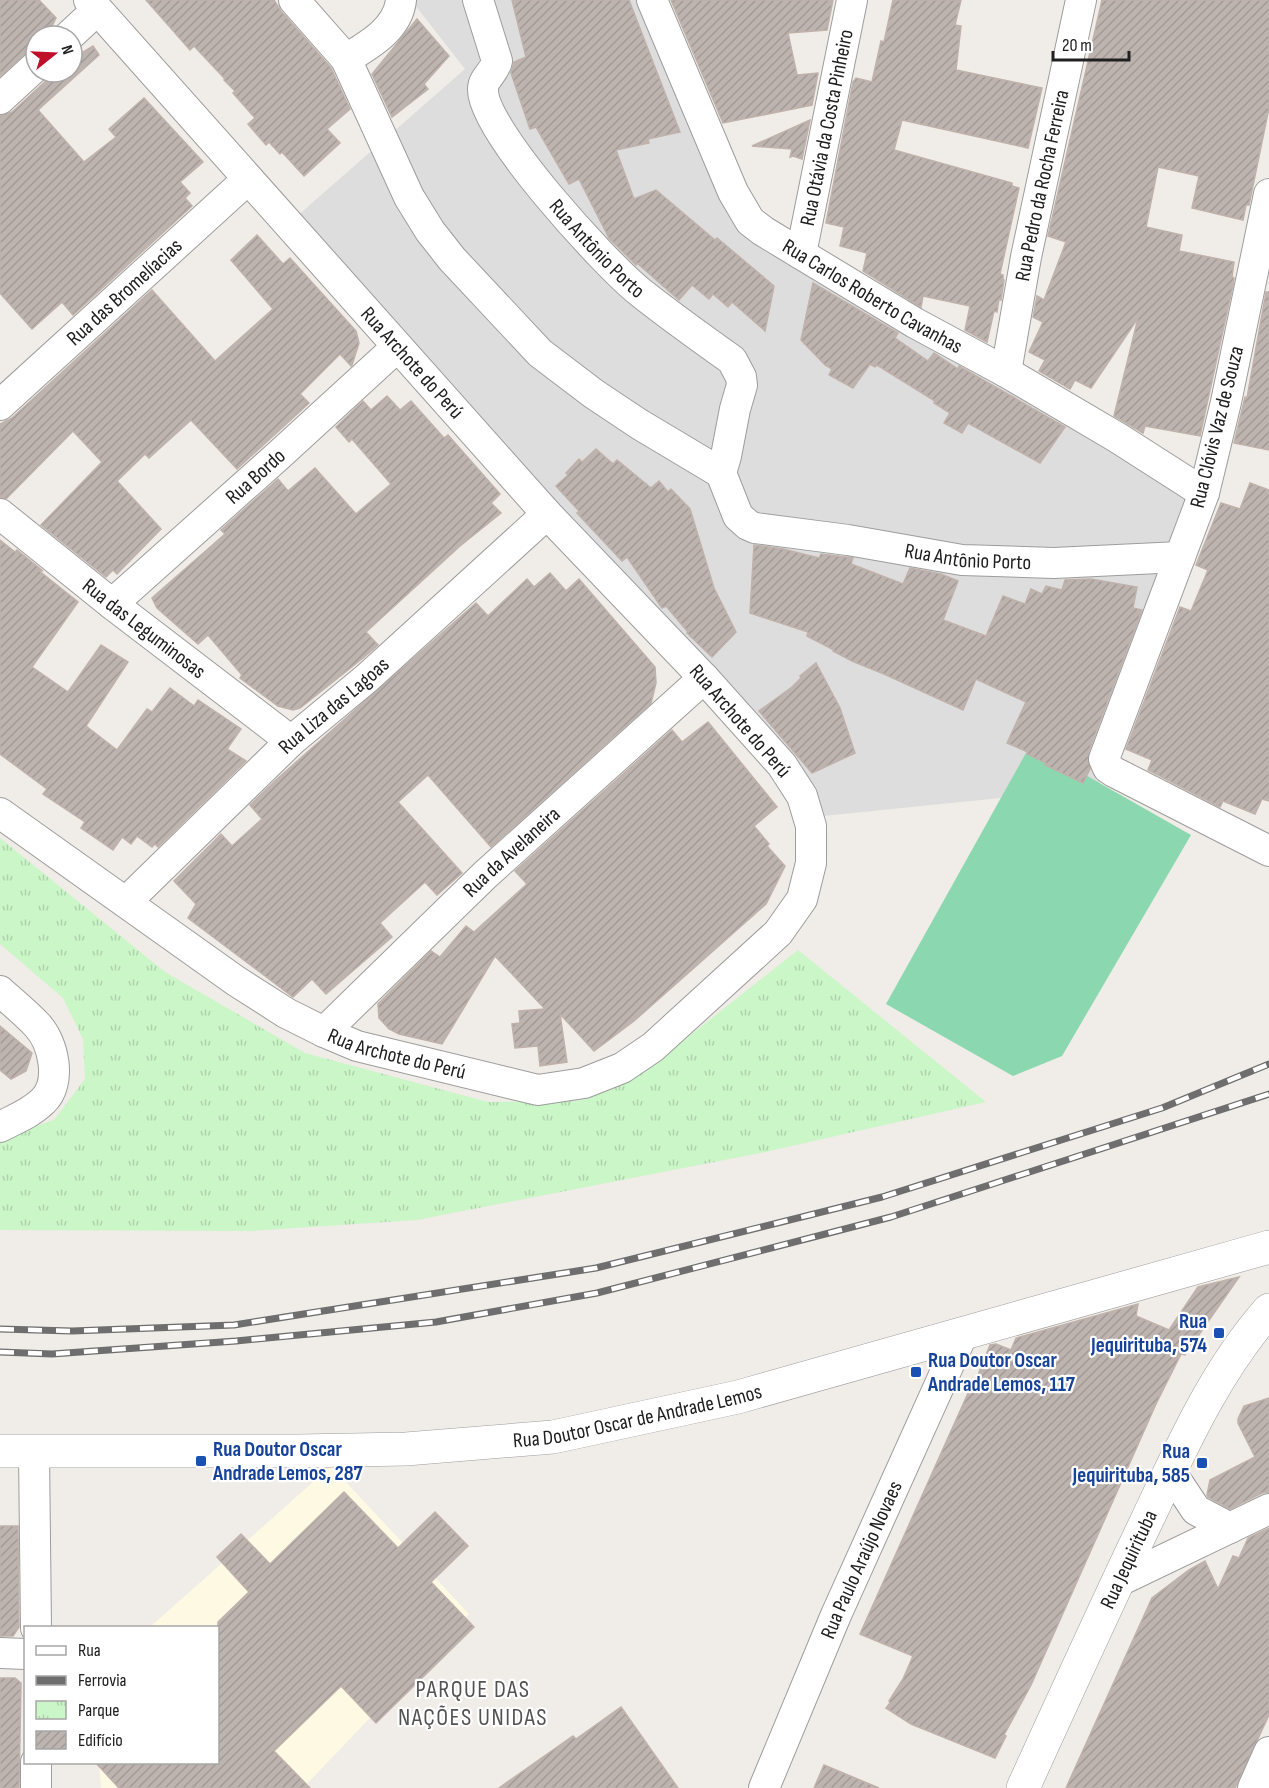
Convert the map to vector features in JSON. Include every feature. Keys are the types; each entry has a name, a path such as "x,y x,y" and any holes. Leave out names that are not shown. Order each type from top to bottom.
{"street":[{"path":"294,0 346,59 409,197 430,231 452,259 540,353 594,394 639,424 721,473"},
{"path":"346,59 392,25 399,14 401,0"},
{"name":"Rua Antônio Porto","path":"478,0 497,61 494,71 484,83 484,96 511,149 596,249 638,291 732,360 738,370 742,385 721,473 738,516 748,525 755,528 848,540 972,561 1054,563 1180,557"},
{"name":"Rua Carlos Roberto Cavanhas","path":"652,0 739,205 750,221 915,323 1006,372 1118,438 1204,493"},
{"name":"Rua Otávia da Costa Pinheiro","path":"801,254 852,0"},
{"name":"Rua Pedro da Rocha Ferreira","path":"1006,372 1026,257 1081,0"},
{"path":"78,24 93,5"},
{"name":"Rua Archote do Perú","path":"0,813 236,981 286,1013 357,1046 538,1090 584,1083 622,1068 653,1047 778,933 802,899 811,863 811,826 802,796 782,765 704,678 548,514 93,5"},
{"path":"0,99 24,77"},
{"name":"Rua das Bromelíacias","path":"0,405 248,179"},
{"name":"Rua Clóvis Vaz de Souza","path":"1269,195 1226,402 1204,493 1106,754 1105,763 1114,772 1269,851"},
{"name":"Rua Bordo","path":"112,603 397,347"},
{"name":"Rua das Leguminosas","path":"0,514 291,741"},
{"name":"Rua Liza das Lagoas","path":"126,902 291,741 367,678 548,514"},
{"name":"Rua da Avelaneira","path":"324,1032 485,875 704,678"},
{"path":"0,991 39,1027 49,1046 55,1073 53,1088 45,1100 0,1127"},
{"name":"Rua Doutor Oscar de Andrade Lemos","path":"0,1451 406,1449 553,1437 738,1397 1265,1252"},
{"name":"Rua Jequirituba","path":"1023,1788 1117,1582 1216,1382 1246,1336 1269,1310"},
{"name":"Rua Paulo Araújo Novaes","path":"764,1788 836,1615 963,1334"},
{"path":"34,1452 36,1626"},
{"path":"1170,1472 1196,1510 1230,1528"},
{"path":"1117,1582 1269,1509"},
{"path":"0,1653 24,1654"},
{"path":"1253,1788 1269,1752"},
{"path":"36,1764 36,1788"}],"shaded area":[{"path":"411,0 658,0 760,242 1210,510 1098,788 813,817 296,217 465,69"},
{"path":"331,1466 469,1614 303,1788 101,1788 99,1765 219,1764 219,1626 151,1626"}],"green space":[{"path":"1031,744 1191,835 1062,1056 1013,1076 886,1004"},
{"path":"0,838 165,972 305,1053 488,1102 576,1101 641,1074 798,950 986,1102 765,1152 417,1220 251,1231 0,1230 0,1138 54,1120 85,1079 83,1039 63,998 0,944"}],"building":[{"path":"0,0 39,0 56,18 53,24 24,24 24,55 0,76"},
{"path":"146,0 274,0 331,68 350,109 327,129 340,143 304,176 282,152 280,154 269,142 266,145 248,124 255,118 233,93 235,91 194,46 190,50"},
{"path":"512,0 629,0 680,132 648,139 649,143 616,150 634,199 656,190 774,286 765,331 732,302 728,307 713,294 709,299 692,285 679,300 637,263 636,265 609,238 579,179 569,184 536,127 530,129 511,73 514,62 526,57"},
{"path":"671,0 833,0 827,30 788,33 797,75 818,73 812,105 723,123"},
{"path":"893,0 961,0 955,25 961,26 956,70 1042,88 1028,148 902,120 894,150 1012,183 1012,186 1019,188 1000,274 1003,275 1004,280 1001,300 999,299 997,312 994,311 987,342 965,330 970,306 923,296 921,307 863,271 867,253 840,246 844,227 826,223 853,82 856,78 872,82"},
{"path":"1102,0 1269,0 1269,108 1249,205 1246,205 1243,220 1192,208 1199,176 1158,167 1146,227 1182,235 1179,251 1234,262 1233,285 1200,436 1145,426 1143,433 1114,416 1138,318 1091,388 1075,380 1070,389 1039,371 1045,360 1029,352 1043,322 1033,317 1037,296 1044,300 1066,242 1048,236"},
{"path":"417,19 449,56 424,84 428,89 392,117 372,74"},
{"path":"93,46 99,55 84,69 84,52"},
{"path":"43,84 67,84 38,110 84,162 116,137 109,129 144,98 203,162 180,182 190,193 185,198 192,206 73,315 62,302 32,329 0,293 0,116 12,112"},
{"path":"810,120 802,159 790,157 792,149 752,146"},
{"path":"257,235 283,264 290,258 356,331 359,343 352,365 340,354 300,394 309,403 237,469 191,420 149,458 145,454 117,481 161,529 117,574 113,570 106,577 41,525 102,462 73,431 6,499 0,497 0,424 12,418 152,290 215,361 273,309 231,260"},
{"path":"813,283 898,333 895,338 928,361 934,353 958,369 959,366 1065,427 1040,463 968,423 962,433 944,423 950,413 877,365 875,367 870,364 853,388 829,375 832,369 825,365 801,340"},
{"path":"1266,292 1269,292 1269,450 1234,443 1245,397 1247,398"},
{"path":"387,396 400,410 411,401 444,438 448,435 500,494 491,503 501,513 460,546 366,632 378,645 363,658 300,708 293,710 278,706 240,678 242,675 208,635 198,644 157,608 152,598 225,534 221,530 278,479 288,491 315,468 356,514 391,484 352,439 349,442 336,427 363,401 371,410"},
{"path":"596,449 613,464 617,460 651,488 659,481 668,492 671,489 690,509 714,588 736,632 712,657 687,633 666,606 662,608 627,557 622,561 577,513 579,511 556,486 568,475 566,473 579,459 582,462"},
{"path":"1250,483 1269,490 1269,801 1262,799 1255,814 1223,801 1220,807 1148,770 1152,760 1126,749 1180,607 1191,611 1208,570 1196,565 1221,503 1240,509"},
{"path":"0,540 15,552 17,550 78,602 32,667 68,692 101,645 128,662 86,726 117,750 147,709 152,712 170,688 194,706 198,700 241,729 227,749 246,761 158,847 155,844 152,847 137,836 131,844 122,837 113,850 81,828 85,822 43,794 47,789 0,754"},
{"path":"754,545 819,558 821,554 853,558 851,564 903,584 910,568 941,574 958,581 943,620 986,636 1003,596 1025,604 1031,589 1042,594 1046,586 1062,590 1065,580 1091,579 1137,587 1133,608 1142,610 1088,753 1090,769 1083,783 1045,765 1046,763 1027,754 1028,752 1007,743 1026,702 976,679 963,710 852,661 807,636 808,632 750,613"},
{"path":"550,573 566,591 579,579 655,667 656,683 651,703 491,847 428,775 398,802 462,873 437,895 425,882 380,923 392,937 326,994 312,979 293,997 188,918 196,904 174,881 221,834 232,846 262,819 250,805 277,779 476,603 488,616 527,579 534,587"},
{"path":"816,663 840,708 855,753 812,773 759,711 792,687 801,678 800,676"},
{"path":"708,722 777,807 754,826 769,844 767,846 785,866 766,904 634,1021 594,1051 560,1014 567,1062 540,1066 538,1046 515,1048 512,1024 520,1023 519,1011 545,1009 495,956 442,1044 399,1034 389,1029 379,1018 378,1004 431,951 440,957 466,926 474,932 527,884 515,871 672,730 682,742"},
{"path":"0,1026 32,1053 26,1071 11,1079 0,1070"},
{"path":"1239,1277 1185,1355 1181,1354 1156,1404 1031,1685 1004,1735 1006,1736 995,1758 911,1724 886,1708 913,1656 860,1634 969,1391 971,1392 990,1345 996,1344 1011,1350 1016,1338 1138,1304 1136,1316 1169,1330 1198,1287"},
{"path":"1269,1398 1269,1492 1262,1493 1230,1509 1208,1497 1210,1480 1255,1457 1238,1419 1244,1406"},
{"path":"344,1492 398,1548 435,1512 468,1546 431,1582 474,1627 376,1723 341,1686 274,1751 310,1788 119,1788 97,1764 219,1764 218,1622 249,1592 217,1557 241,1534 270,1564"},
{"path":"0,1526 18,1526 19,1627 13,1636 0,1636"},
{"path":"1269,1528 1269,1715 1235,1788 1066,1788 1152,1598 1205,1561 1218,1589 1233,1556 1239,1558 1248,1538"},
{"path":"0,1678 15,1678 21,1683 19,1788 0,1788"},
{"path":"621,1707 678,1788 499,1788 573,1736 576,1739"},
{"path":"824,1765 879,1788 814,1788"}],"railway":[{"path":"0,1329 72,1331 234,1325 596,1268 882,1197 1162,1108 1269,1064"},
{"path":"0,1352 52,1354 236,1341 436,1322 597,1293 891,1217 1269,1094"}],"place":[{"name":"Rua Jequirituba, 574","path":"1219,1333"},
{"name":"Rua Doutor Oscar Andrade Lemos, 117","path":"916,1372"},
{"name":"Rua Doutor Oscar Andrade Lemos, 287","path":"201,1461"},
{"name":"Rua Jequirituba, 585","path":"1202,1463"}],"district":[{"name":"PARQUE DAS NAÇÕES UNIDAS","path":"473,1703"}]}
